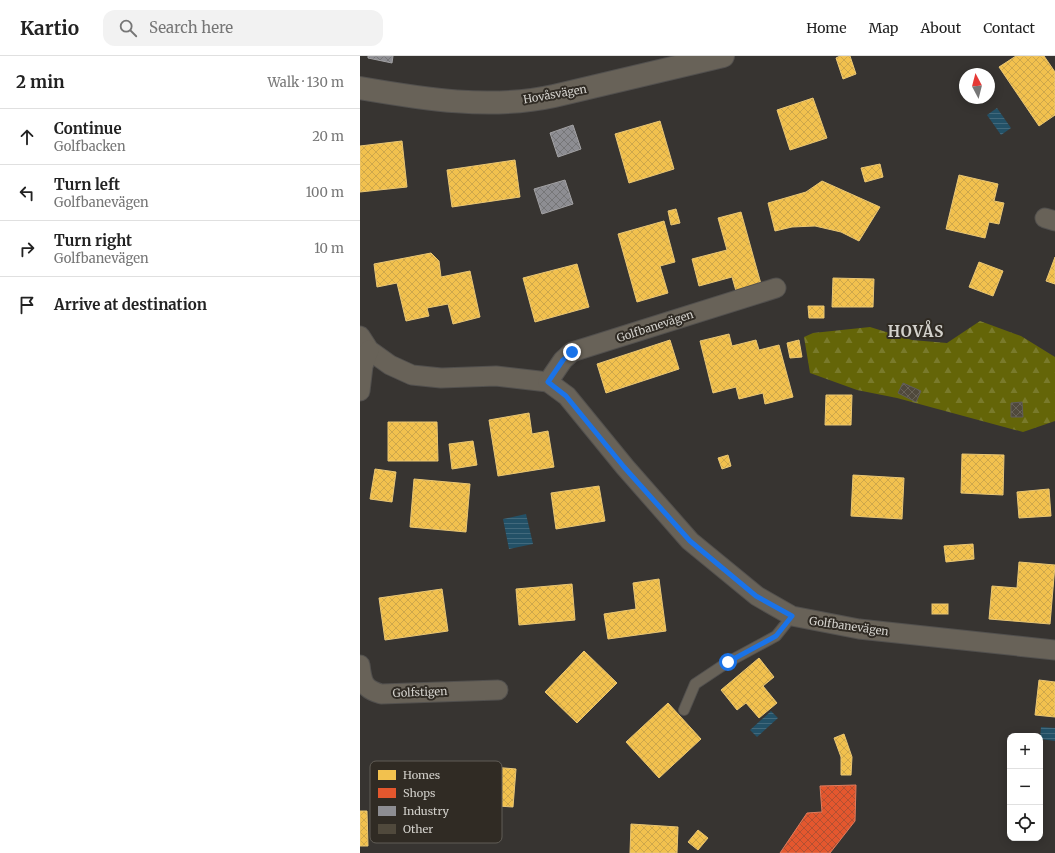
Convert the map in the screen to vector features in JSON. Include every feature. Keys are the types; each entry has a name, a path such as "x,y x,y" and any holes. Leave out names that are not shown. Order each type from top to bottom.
{"street":[{"name":"Hovåsvägen","path":"360,88 421,99 463,102 527,100 554,96 723,56"},
{"name":"Golfbanevägen","path":"776,288 572,352 563,360 548,382 566,396 630,473 690,541 756,596 792,616 859,629 1055,650"},
{"path":"365,343 390,364 412,375 441,378 496,376 548,382"},
{"path":"360,391 365,343"},
{"name":"Golfstigen","path":"360,665 364,684 370,691 381,694 498,690"}],"lane":[{"path":"684,710 695,684 728,662 776,636 792,616"}],"green space":[{"path":"980,321 1021,336 1055,357 1055,421 1023,432 897,398 857,390 810,373 804,337 813,333 870,327 912,340 947,343"}],"water":[{"path":"997,108 1011,128 1001,135 987,115"},
{"path":"526,514 533,544 509,549 503,519"},
{"path":"771,711 778,718 757,737 750,730"},
{"path":"1041,727 1055,728 1055,741 1043,739 1043,733 1040,733"}],"building: Homes":[{"path":"840,56 850,56 856,74 843,79 836,58"},
{"path":"1016,56 1044,56 1055,72 1055,115 1039,126 999,67"},
{"path":"813,98 827,138 790,150 777,110"},
{"path":"660,121 674,169 629,183 615,134"},
{"path":"402,141 407,187 360,192 360,146"},
{"path":"515,160 520,197 452,207 447,170"},
{"path":"880,164 883,177 865,182 861,168"},
{"path":"959,175 998,184 994,201 1004,203 999,224 989,222 985,238 946,229"},
{"path":"822,181 880,207 859,241 841,232 815,226 792,227 775,231 768,203 806,192"},
{"path":"676,209 680,223 671,225 668,211"},
{"path":"741,212 761,284 736,291 732,277 699,286 692,259 727,250 718,218"},
{"path":"664,221 675,262 660,266 668,293 637,302 618,234"},
{"path":"431,253 439,261 441,277 470,271 480,317 453,324 448,304 427,308 429,316 406,321 397,283 377,287 374,264"},
{"path":"1055,257 1055,284 1046,281"},
{"path":"979,262 1003,271 993,296 969,287"},
{"path":"577,264 589,307 535,322 523,278"},
{"path":"833,278 874,279 873,307 832,307"},
{"path":"808,306 824,306 824,318 809,318"},
{"path":"729,334 732,346 756,340 759,350 779,345 793,397 765,404 763,393 739,399 736,387 713,393 700,341"},
{"path":"670,340 679,369 606,393 597,364"},
{"path":"799,340 802,357 790,358 787,343"},
{"path":"826,395 852,395 851,425 825,425"},
{"path":"529,413 532,434 548,431 554,467 498,476 489,420"},
{"path":"388,422 437,422 438,461 388,461"},
{"path":"473,441 477,465 452,469 449,444"},
{"path":"962,454 1004,455 1003,495 961,493"},
{"path":"728,455 731,466 722,469 718,458"},
{"path":"375,469 396,472 392,502 370,499"},
{"path":"853,475 904,478 902,519 851,516"},
{"path":"414,479 470,484 466,532 410,527"},
{"path":"599,486 605,521 556,529 551,493"},
{"path":"1049,489 1051,516 1019,518 1017,492"},
{"path":"973,544 974,559 946,562 944,546"},
{"path":"1019,562 1055,565 1050,624 989,619 992,586 1017,588"},
{"path":"659,579 666,631 608,639 604,614 636,609 633,583"},
{"path":"572,584 575,620 519,625 516,589"},
{"path":"442,589 448,631 385,640 379,598"},
{"path":"932,604 948,604 948,614 932,614"},
{"path":"584,651 617,683 577,723 545,692"},
{"path":"759,658 774,677 763,686 777,703 759,718 746,703 737,710 721,690"},
{"path":"1039,680 1055,682 1055,717 1035,715"},
{"path":"668,703 701,739 659,778 626,742"},
{"path":"844,734 852,757 851,775 841,775 841,757 834,738"},
{"path":"502,768 516,769 513,807 502,806"},
{"path":"360,811 367,811 368,846 360,846"},
{"path":"631,824 678,827 677,853 630,853"},
{"path":"698,830 708,838 698,850 688,842"}],"building: Shops":[{"path":"856,785 855,821 830,853 780,853 807,813 822,812 820,786"}],"building: Industry":[{"path":"368,56 393,56 392,63 368,58"},
{"path":"573,125 581,149 558,157 550,133"},
{"path":"565,180 573,204 542,214 534,189"}],"building: Other":[{"path":"903,383 921,391 916,402 898,393"},
{"path":"1022,402 1023,417 1011,417 1011,403"}],"district":[{"name":"HOVÅS","path":"916,331"}],"route":[{"path":"572,352 563,360 548,382 566,396 624,467 690,541 756,596 792,616 776,636 728,662"}]}
